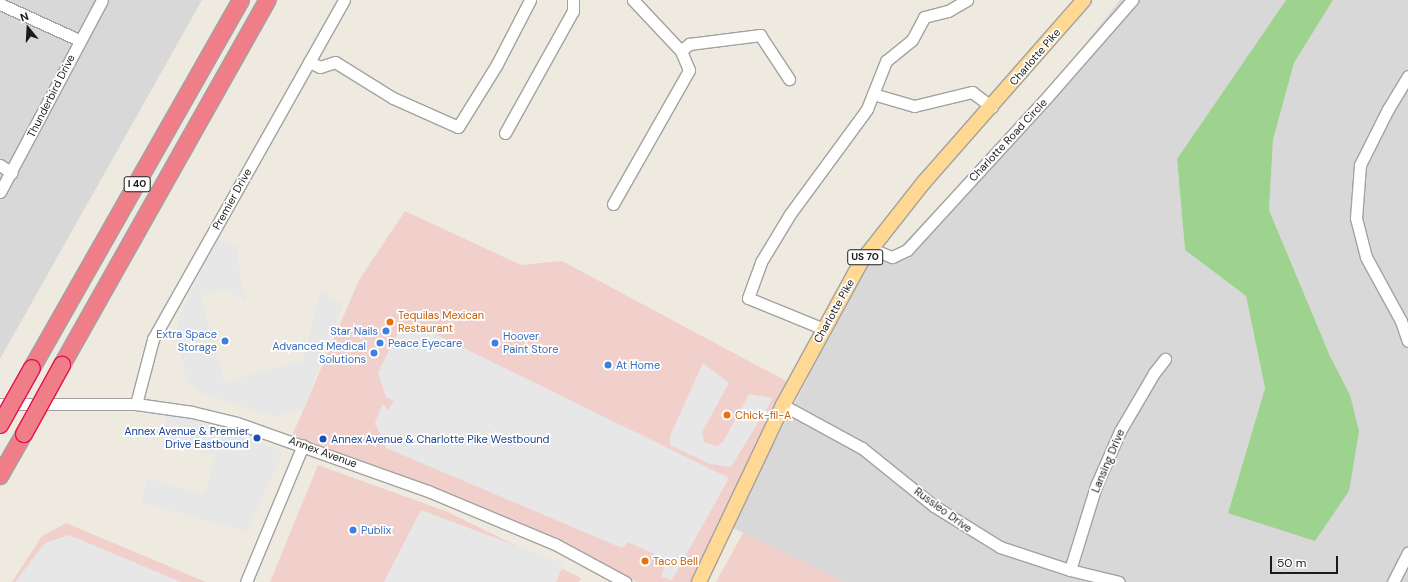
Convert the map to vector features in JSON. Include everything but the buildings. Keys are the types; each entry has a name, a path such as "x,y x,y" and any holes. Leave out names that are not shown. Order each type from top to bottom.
{"highway":[{"name":"I 40","path":"0,425 241,0"},
{"name":"I 40","path":"0,476 268,0"}],"main road":[{"name":"Charlotte Pike","path":"699,582 783,405 861,262 924,182 992,107 1084,0"}],"street":[{"name":"Thunderbird Drive","path":"0,192 12,173 79,40 102,0"},
{"name":"Premier Drive","path":"136,404 153,339 344,0"},
{"path":"309,62 320,67 335,62 393,98 458,127 497,64 530,0"},
{"path":"505,133 572,11 573,0"},
{"path":"613,204 689,70 681,51 633,0"},
{"path":"824,329 748,298 761,262 790,214 867,109 886,60 912,40 924,17 948,11 967,0"},
{"name":"Charlotte Road Circle","path":"872,249 892,257 906,250 1048,96 1132,0"},
{"path":"0,4 79,40"},
{"path":"681,51 689,44 760,35 789,79"},
{"path":"1408,76 1388,109 1360,165 1356,218 1366,257 1402,321 1408,342"},
{"path":"873,94 914,106 972,92 992,107"},
{"path":"0,165 12,173"},
{"name":"Lansing Drive","path":"1070,570 1096,486 1120,430 1154,373 1165,359"},
{"name":"Annex Avenue","path":"0,404 136,404 207,415 303,444 390,476 555,544 625,582"},
{"name":"Russleo Drive","path":"783,405 862,448 934,506 970,530 1000,547 1070,570 1118,582"},
{"path":"246,582 303,444"},
{"path":"1393,582 1408,552"}],"shaded area":[{"path":"0,0 202,0 0,359"},
{"path":"1120,0 1286,0 1177,159 1185,250 1246,296 1265,388 1228,513 1350,395 1330,356 1269,210 1273,140 1294,63 1333,0 1408,0 1408,582 844,582 731,527 865,267 887,261 1052,86"},
{"path":"405,211 521,265 562,261 788,382 691,582 637,582 576,549 487,509 292,436 359,280"},
{"path":"216,237 237,247 240,277 247,302 226,289 201,296 224,382 303,361 320,290 343,304 303,409 275,417 204,394 187,381 176,333 182,311"},
{"path":"421,327 729,478 672,580 661,577 667,560 628,542 622,548 386,448 375,422 383,404 388,410 394,401 386,397 378,373 399,330"},
{"path":"703,363 729,383 702,432 704,442 716,446 723,442 749,394 773,398 731,467 710,464 670,445 670,436"},
{"path":"168,412 283,451 247,532 141,502 148,478 204,495 216,456 163,440"},
{"path":"318,465 448,512 581,578 579,582 270,582"},
{"path":"421,510 564,564 556,582 384,582"},
{"path":"66,523 206,582 12,582 42,536"},
{"path":"743,533 805,562 844,582 716,582"},
{"path":"69,535 181,582 15,582 45,543"}],"green space":[{"path":"1286,0 1333,0 1294,63 1273,140 1269,210 1330,356 1350,395 1359,431 1349,491 1315,541 1228,513 1265,388 1246,296 1185,250 1177,159"}],"place":[{"name":"Tequilas Mexican Restaurant","path":"390,322"},
{"name":"Star Nails","path":"386,331"},
{"name":"Extra Space Storage","path":"225,341"},
{"name":"Peace Eyecare","path":"380,343"},
{"name":"Hoover Paint Store","path":"495,343"},
{"name":"Advanced Medical Solutions","path":"374,353"},
{"name":"At Home","path":"608,365"},
{"name":"Chick-fil-A","path":"727,415"},
{"name":"Annex Avenue & Premier Drive Eastbound","path":"257,438"},
{"name":"Annex Avenue & Charlotte Pike Westbound","path":"323,439"},
{"name":"Publix","path":"353,530"},
{"name":"Taco Bell","path":"645,561"}]}
